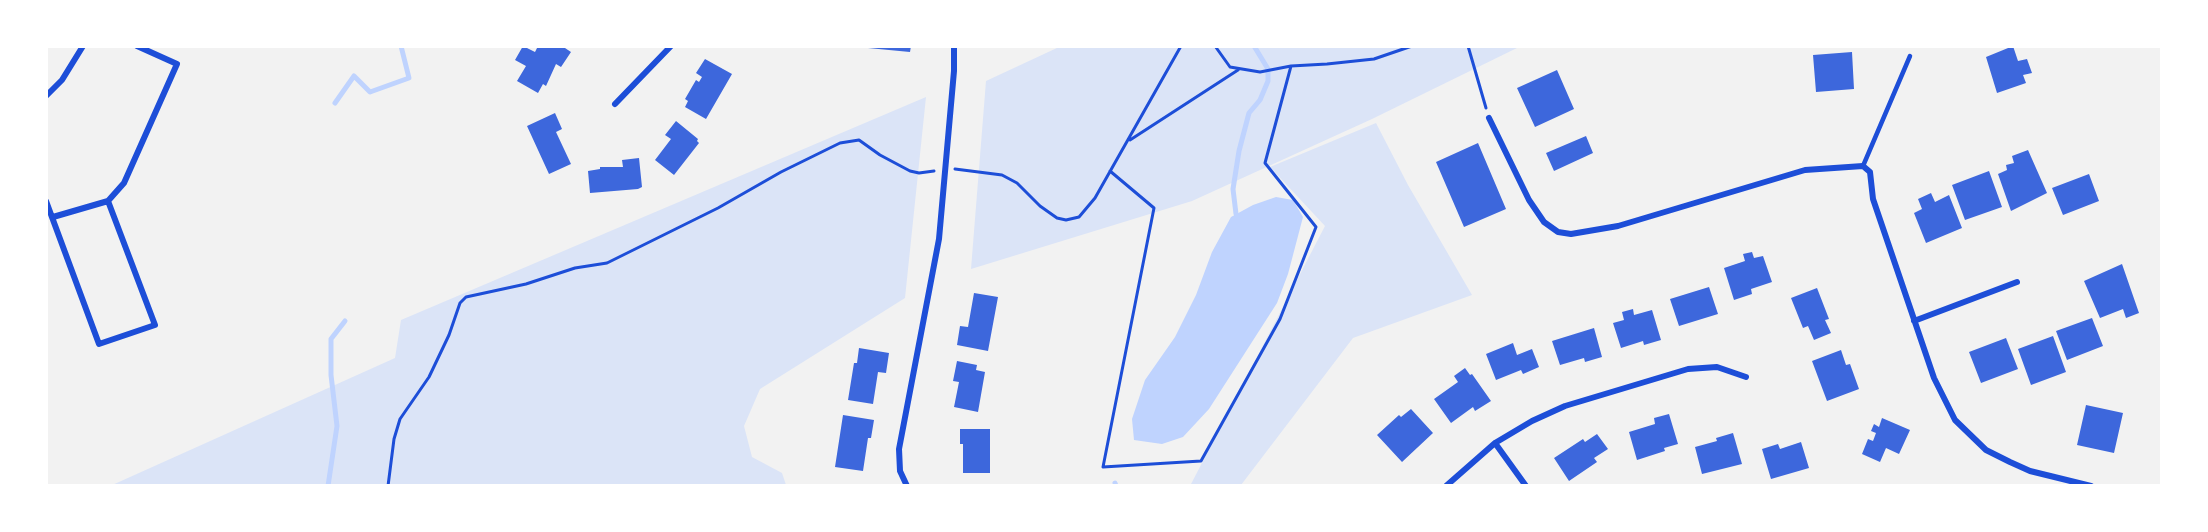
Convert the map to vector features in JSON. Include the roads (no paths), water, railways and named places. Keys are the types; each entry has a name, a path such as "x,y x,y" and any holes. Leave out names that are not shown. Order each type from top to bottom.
{"street":[{"path":"46,96 62,80 83,46"},
{"path":"53,217 108,201 124,183 177,64 136,46"},
{"path":"615,104 671,46"},
{"path":"907,486 900,471 899,449 939,239 954,46"},
{"path":"1489,118 1529,200 1544,222 1558,232 1571,234 1618,226 1805,170 1863,166 1870,172 1873,199 1934,378 1955,420 1986,450 2030,471 2091,486"},
{"path":"46,201 99,344 155,325 108,201"},
{"path":"1914,321 2017,282"},
{"path":"1446,486 1495,443 1532,421 1565,406 1688,369 1717,367 1746,377"},
{"path":"1495,443 1526,486"}],"lane":[{"path":"1863,166 1910,56"}],"water":[{"path":"1276,197 1293,200 1303,217 1288,274 1277,303 1209,409 1183,437 1162,444 1134,440 1132,419 1145,380 1175,337 1196,295 1212,252 1231,217 1253,205"}],"waterway":[{"path":"335,103 354,76 370,92 409,78 401,46"},
{"path":"1236,214 1233,189 1239,151 1249,113 1260,100 1268,81 1268,69 1254,46"},
{"path":"328,486 337,426 331,375 331,339 345,321"}]}
